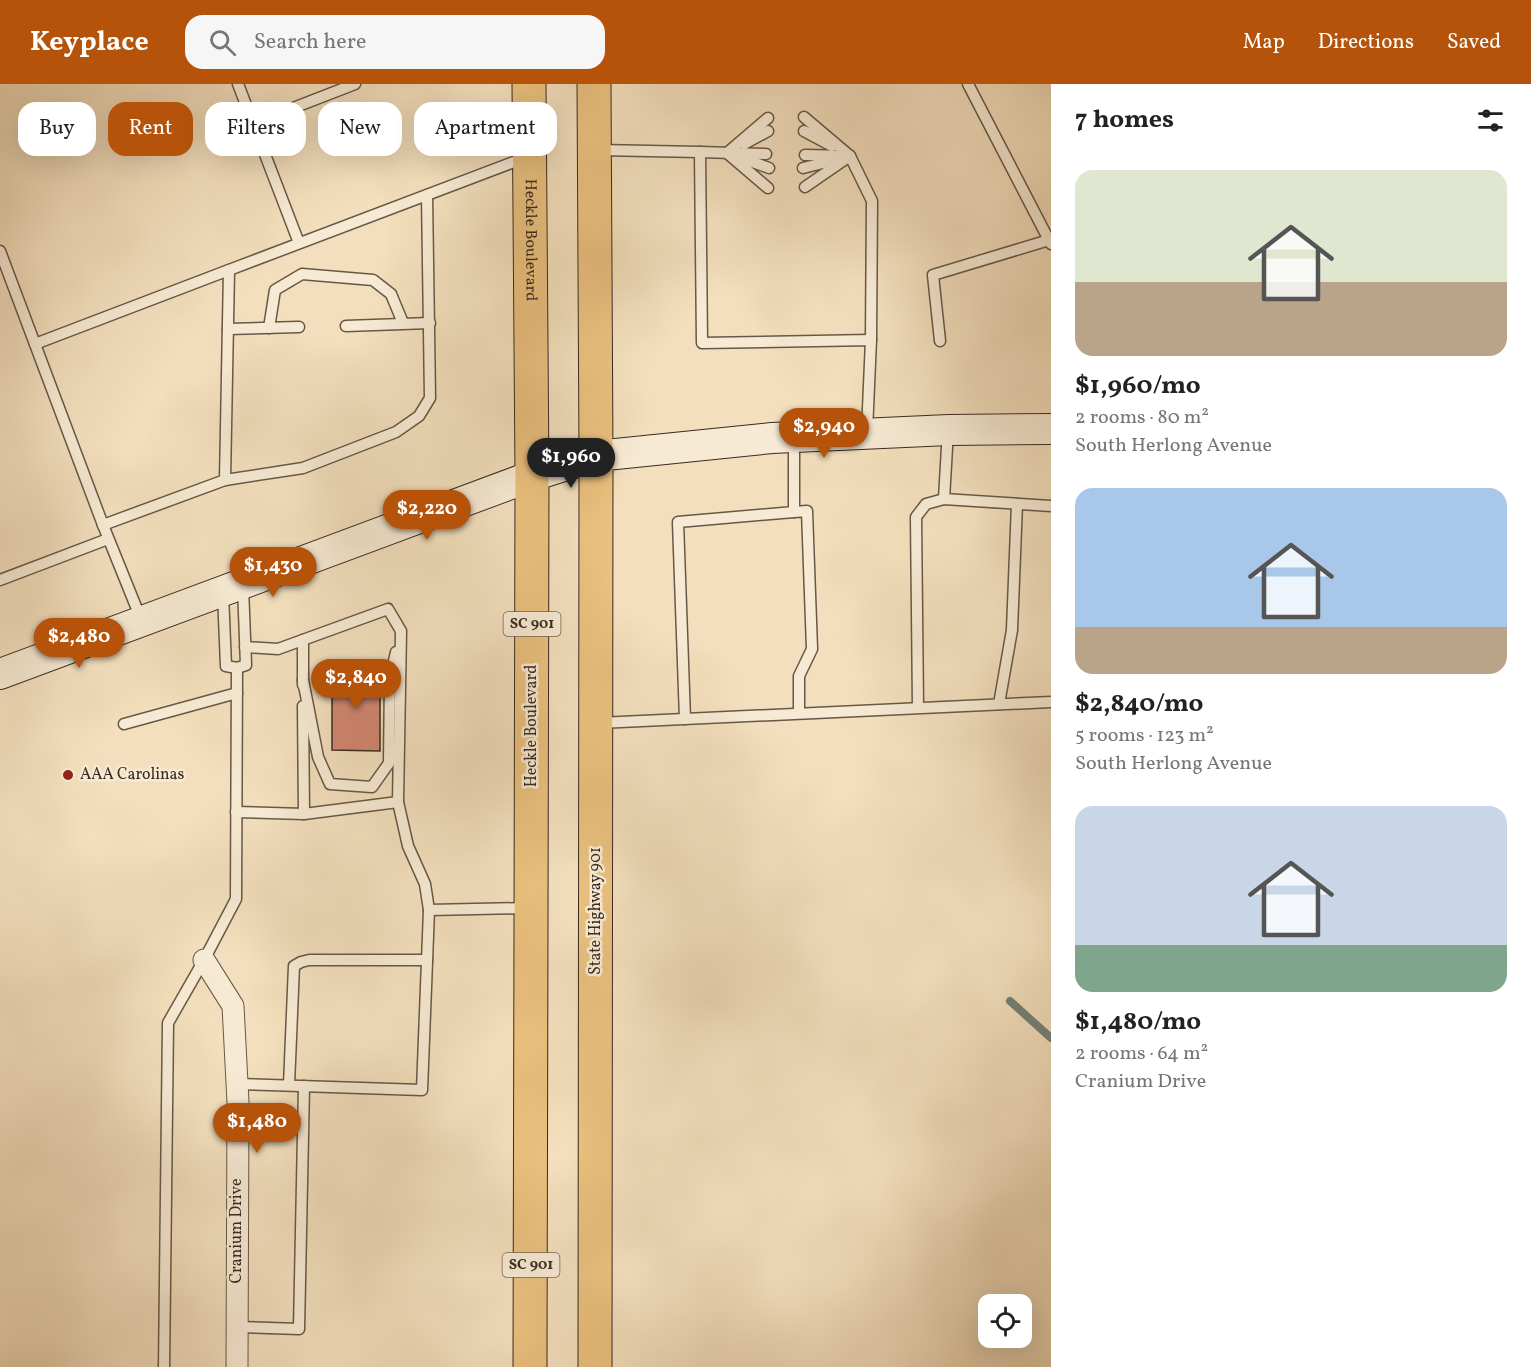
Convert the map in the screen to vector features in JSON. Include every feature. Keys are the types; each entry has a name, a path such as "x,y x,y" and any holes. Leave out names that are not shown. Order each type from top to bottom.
{"main road":[{"name":"Heckle Boulevard","path":"529,84 529,102"},
{"path":"594,84 596,456"},
{"name":"Heckle Boulevard","path":"530,156 532,476 530,1367"},
{"name":"State Highway 901","path":"595,1367 596,456"}],"street":[{"path":"0,674 532,476 596,456 794,437 948,430 1051,429"},
{"name":"Cranium Drive","path":"204,960 233,1006 237,1084 237,1367"}],"lane":[{"path":"238,84 244,102"},
{"path":"306,103 355,84"},
{"path":"940,341 933,276 1050,242 968,84"},
{"path":"804,117 850,156 873,201 867,433"},
{"path":"727,153 768,118"},
{"path":"727,153 768,131"},
{"path":"804,131 850,156"},
{"path":"594,149 766,154"},
{"path":"700,152 702,343 871,340"},
{"path":"727,153 769,168"},
{"path":"727,153 768,188"},
{"path":"805,155 850,156"},
{"path":"265,156 299,243"},
{"path":"35,344 530,156"},
{"path":"803,168 850,156"},
{"path":"805,187 850,156"},
{"path":"103,525 225,480 303,468 396,432 419,416 430,398 427,195"},
{"path":"0,251 108,539 142,621"},
{"path":"225,480 229,270"},
{"path":"269,328 276,290 302,274 373,280 391,294 402,323"},
{"path":"346,326 430,323"},
{"path":"228,329 299,327"},
{"path":"944,499 948,430"},
{"path":"794,437 794,512"},
{"path":"918,707 916,518 926,504 944,499 1051,506"},
{"path":"999,705 1012,630 1017,504"},
{"path":"685,719 678,522 807,510 812,649 799,676 799,713"},
{"path":"0,580 108,539"},
{"path":"233,587 245,646 236,666"},
{"path":"164,1367 168,1023 236,899 237,693 233,587"},
{"path":"237,1084 422,1090 429,910 425,884 408,846 398,802 401,631 388,609 278,649 245,646"},
{"path":"303,680 318,758 330,784 372,787 389,763 390,678 401,631"},
{"path":"303,640 303,814"},
{"path":"124,724 237,693"},
{"path":"596,723 1051,702"},
{"path":"236,812 303,814 398,802"},
{"path":"429,910 531,908"},
{"path":"289,1085 294,966 309,960 427,960"},
{"path":"237,1327 299,1329 304,1086"}],"building":[{"path":"332,669 380,670 380,751 332,750"}],"waterway":[{"path":"1010,1001 1051,1038"}],"place":[{"name":"AAA Carolinas","path":"68,775"}]}
